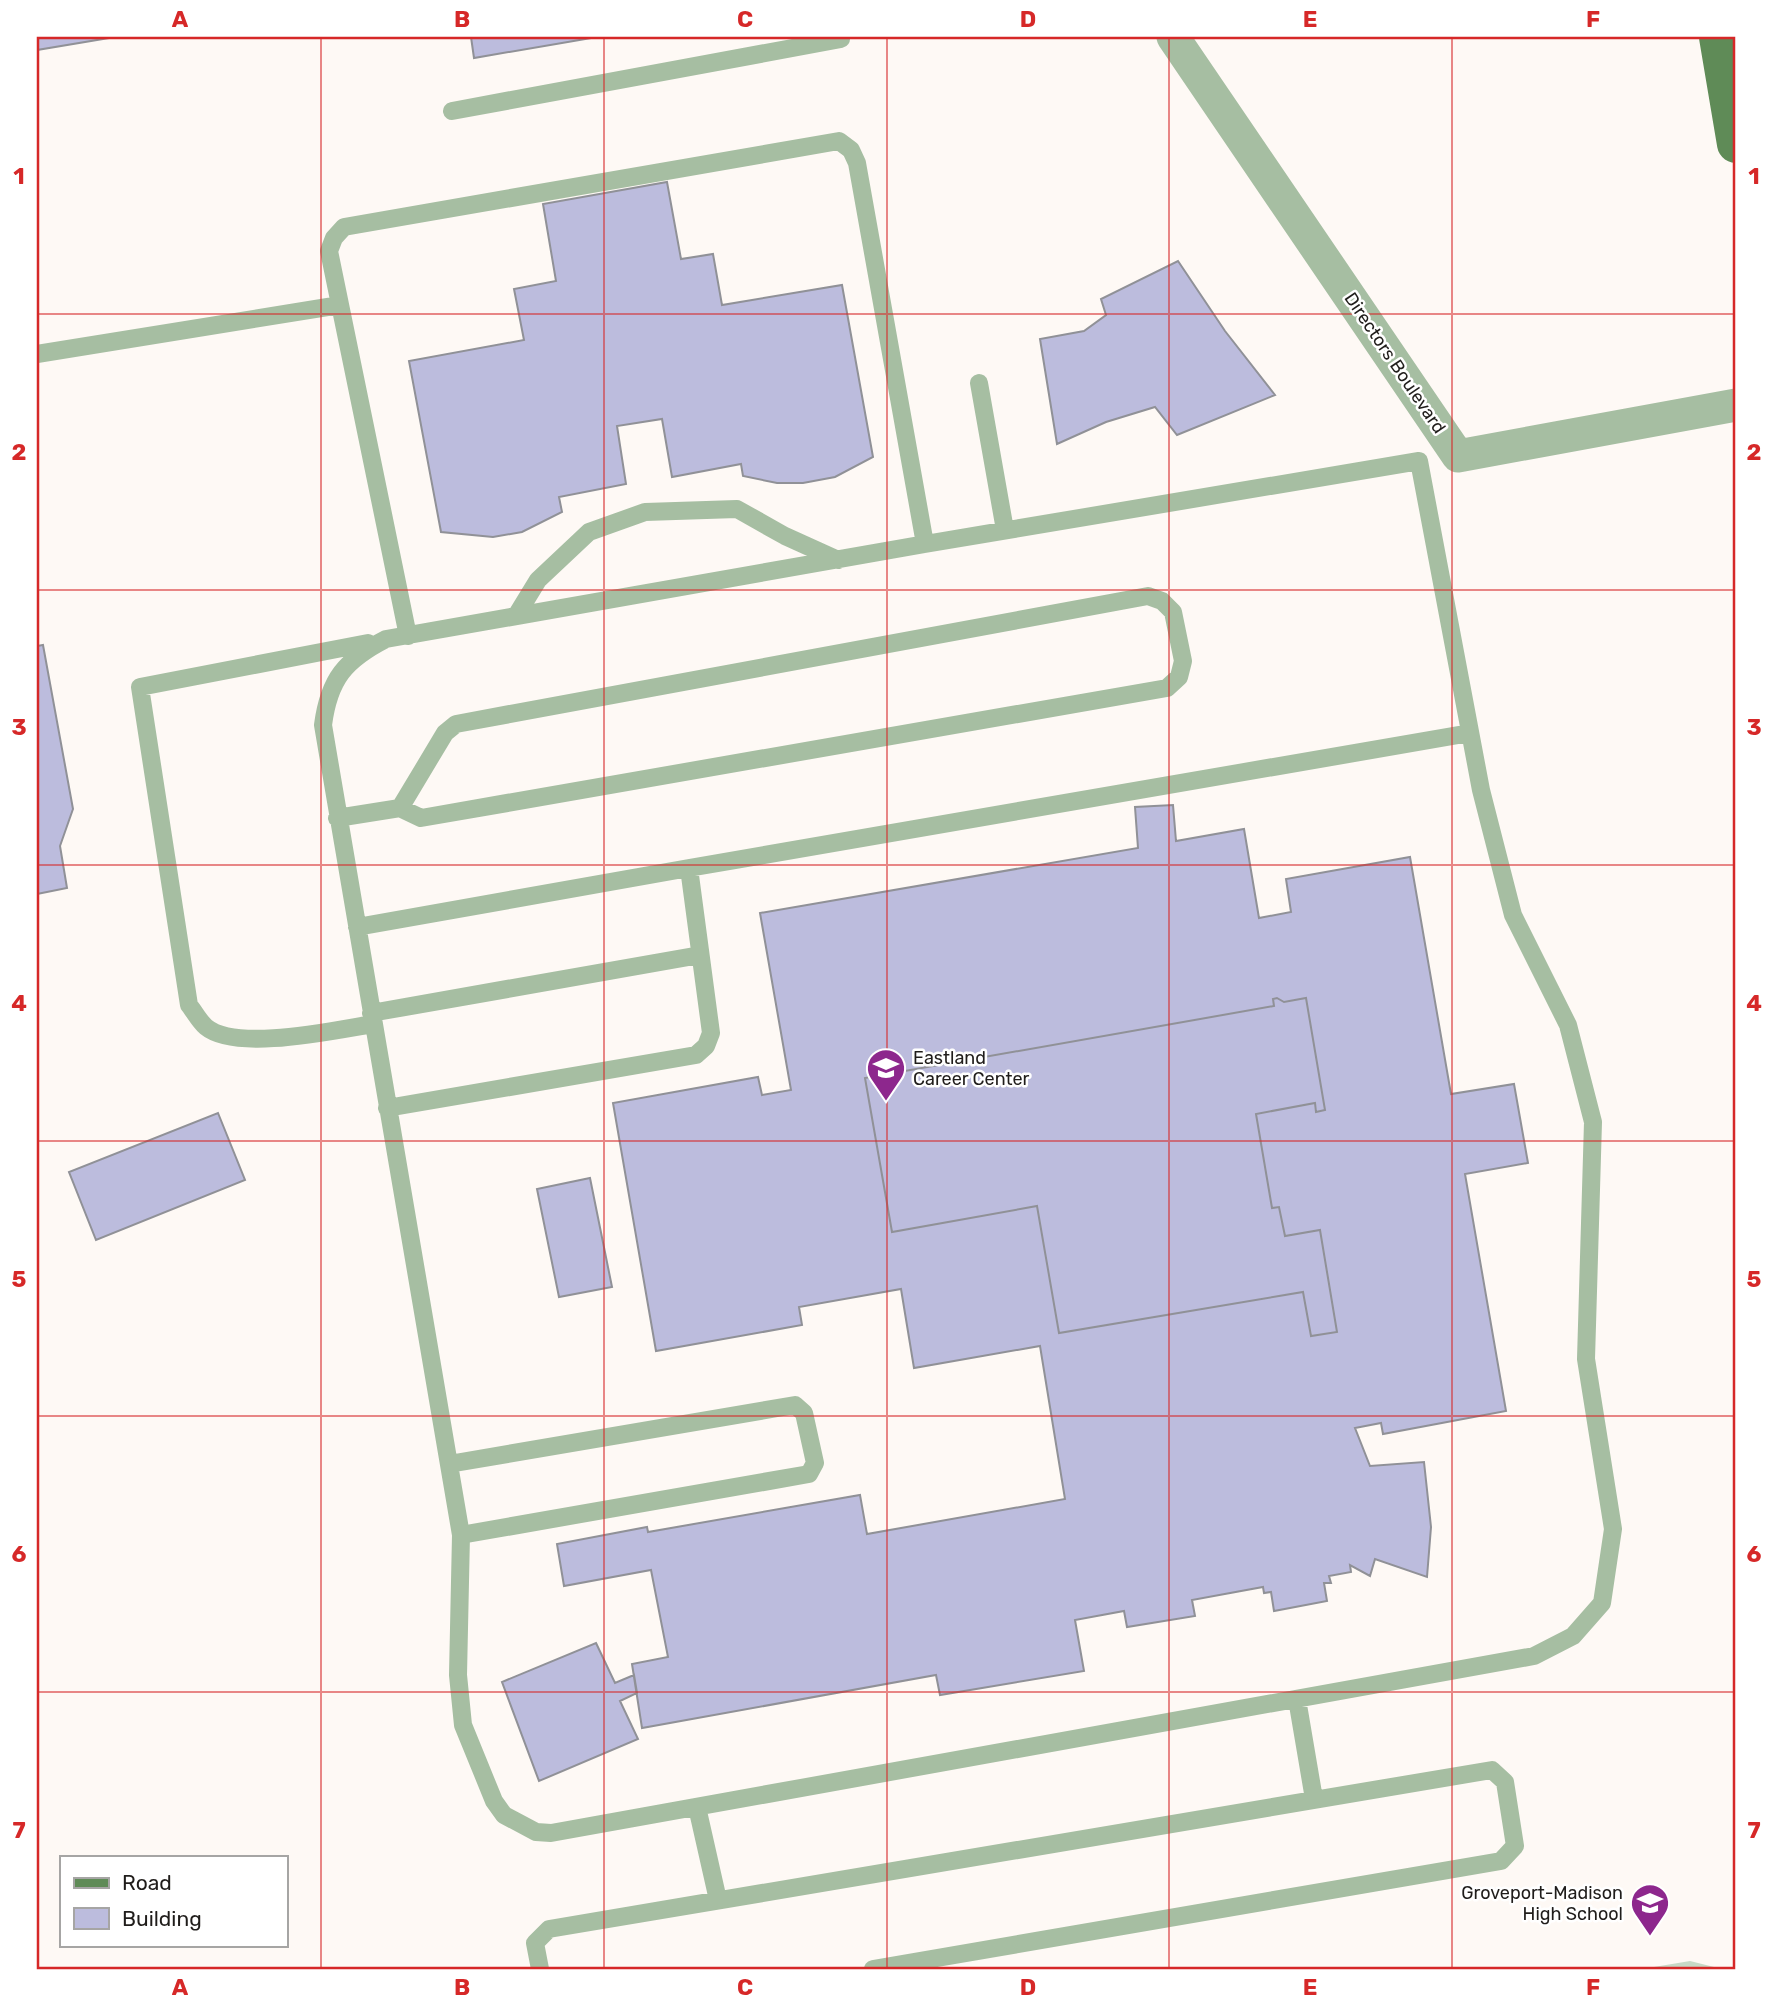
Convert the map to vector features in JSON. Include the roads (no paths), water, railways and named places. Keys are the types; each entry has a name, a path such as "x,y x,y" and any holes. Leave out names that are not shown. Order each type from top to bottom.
{"main road":[{"path":"1718,37 1736,144"}],"street":[{"name":"Directors Boulevard","path":"1173,37 1458,456"},
{"path":"1458,456 1736,405"}],"lane":[{"path":"452,111 844,37"},
{"path":"408,636 329,251 334,238 344,227 839,141 851,150 857,163 925,544"},
{"path":"37,354 340,305"},
{"path":"979,383 1005,530"},
{"path":"700,955 267,1039 229,1036 206,1027 189,1005 140,687 386,639 838,559 1458,456"},
{"path":"386,639 359,653 342,671 326,696 323,725 461,1535 458,1675 463,1725 494,1801 503,1815 536,1832 551,1833 1534,1656 1573,1636 1602,1604 1613,1530 1586,1359 1593,1122 1568,1025 1513,915 1481,790 1419,461"},
{"path":"516,616 538,580 589,532 645,512 737,509 785,536 838,559"},
{"path":"337,818 400,808 421,818 1167,688 1179,677 1183,661 1173,612 1162,601 1148,596 456,724 445,733 400,808"},
{"path":"357,927 1470,733"},
{"path":"387,1108 696,1055 706,1046 710,1033 689,868"},
{"path":"449,1464 795,1405 804,1413 815,1463 809,1474 461,1535"},
{"path":"1297,1699 1314,1798"},
{"path":"540,1969 535,1942 549,1929 1492,1770 1505,1782 1516,1846 1501,1861 873,1969"},
{"path":"697,1807 718,1900"}],"place":[{"name":"Eastland Career Center","path":"886,1102"},
{"name":"Groveport-Madison High School","path":"1650,1937"}]}
